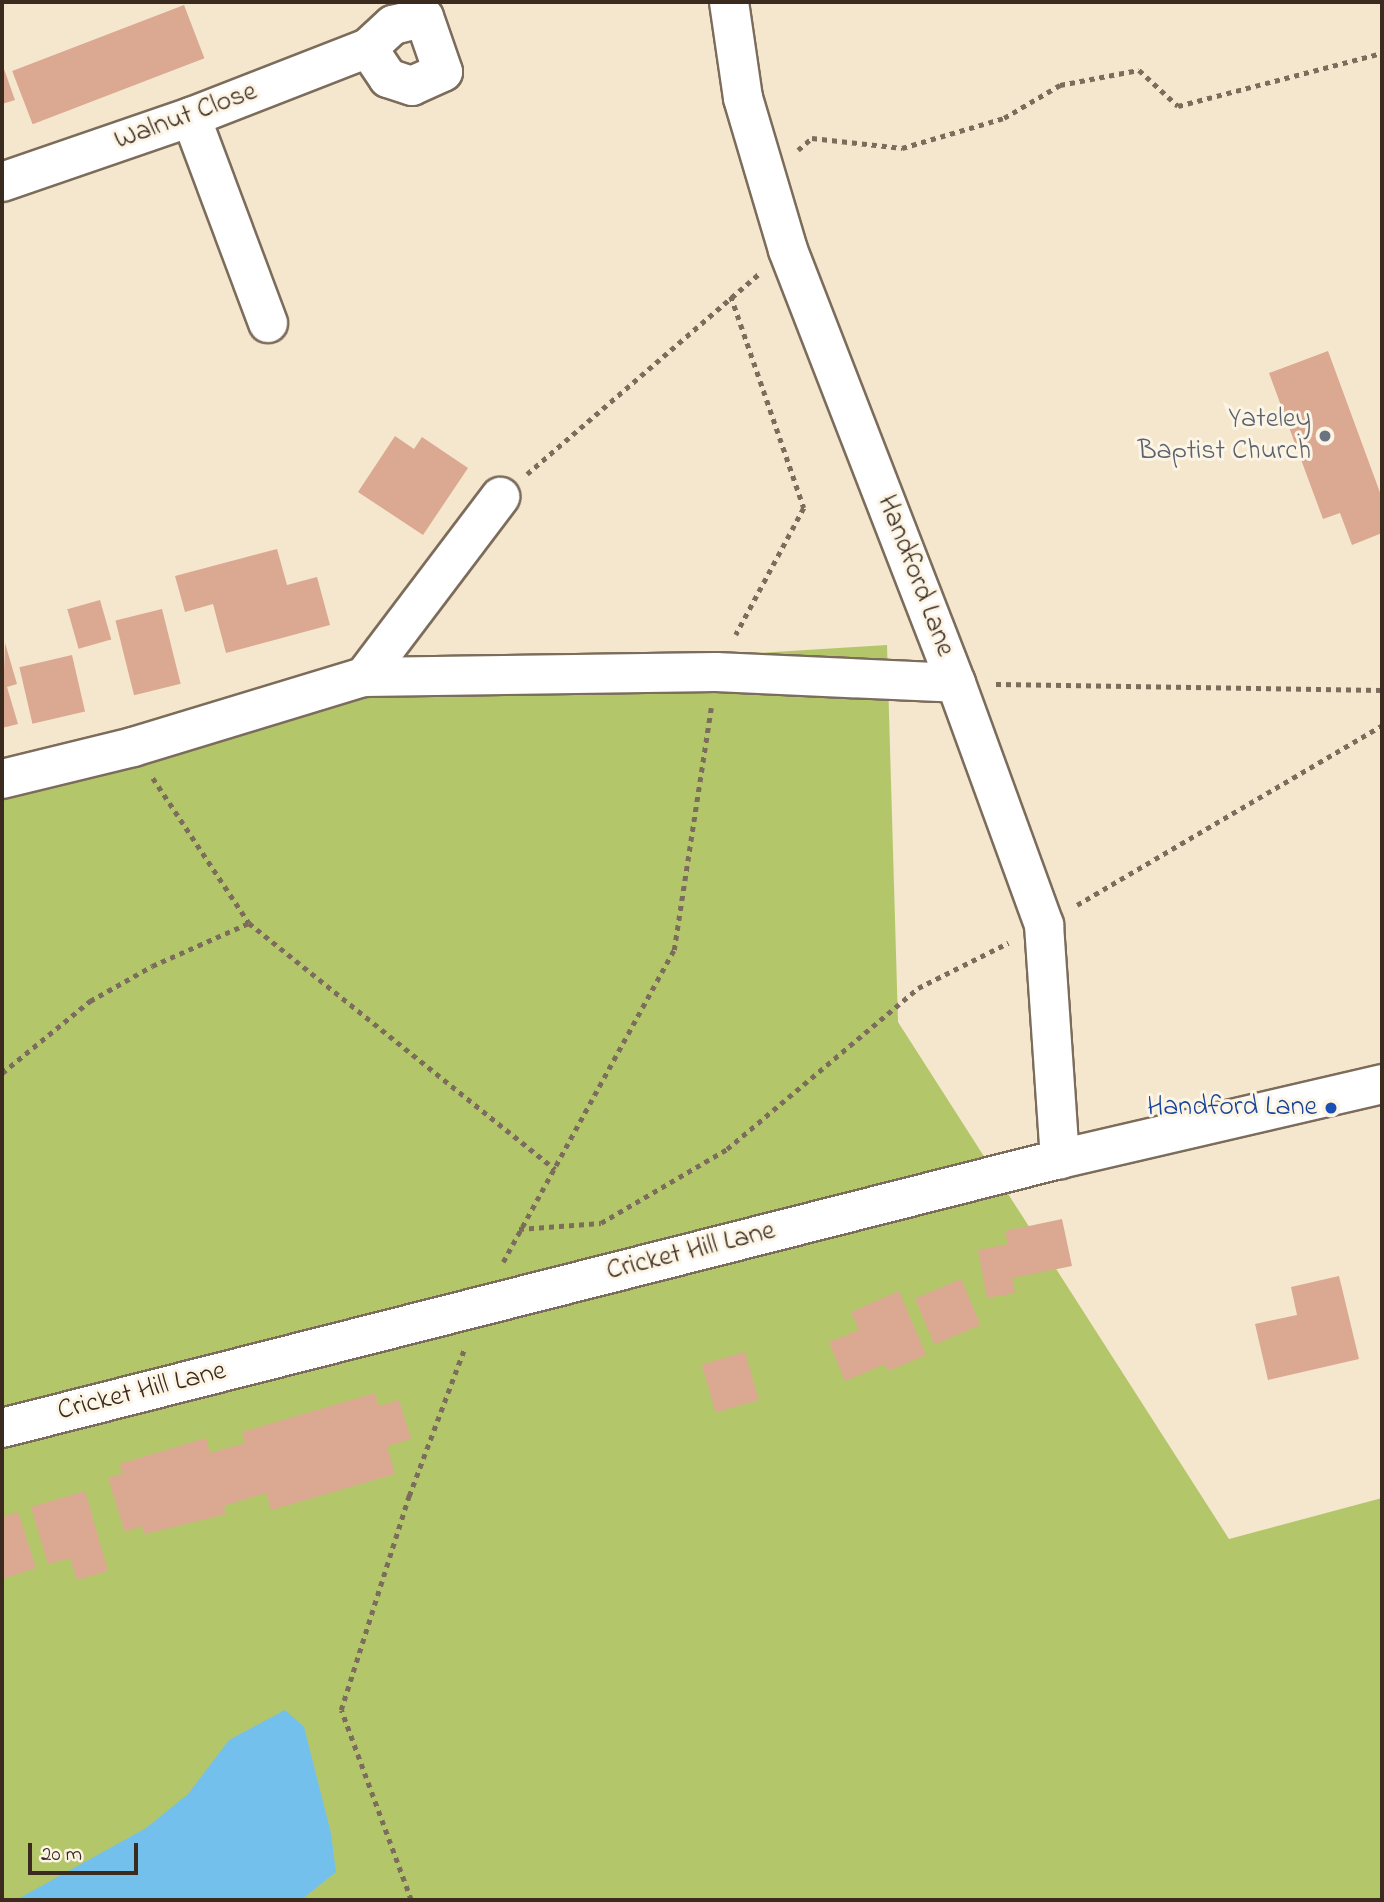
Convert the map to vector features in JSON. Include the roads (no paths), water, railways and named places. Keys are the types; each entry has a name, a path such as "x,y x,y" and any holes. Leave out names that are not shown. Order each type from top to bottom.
{"street":[{"name":"Handford Lane","path":"729,2 743,98 788,250 956,683 1044,925 1060,1159"},
{"name":"Walnut Close","path":"2,182 191,117 368,48"},
{"path":"191,117 268,323"},
{"path":"364,677 500,497"},
{"path":"2,779 133,747 364,677 716,672 956,683"},
{"name":"Cricket Hill Lane","path":"2,1428 1060,1159 1382,1084"}],"water":[{"path":"285,1710 304,1727 331,1833 336,1872 301,1900 16,1900 146,1828 188,1794 229,1740"}],"place":[{"name":"Yateley Baptist Church","path":"1325,436"},
{"name":"Handford Lane","path":"1331,1108"}]}
